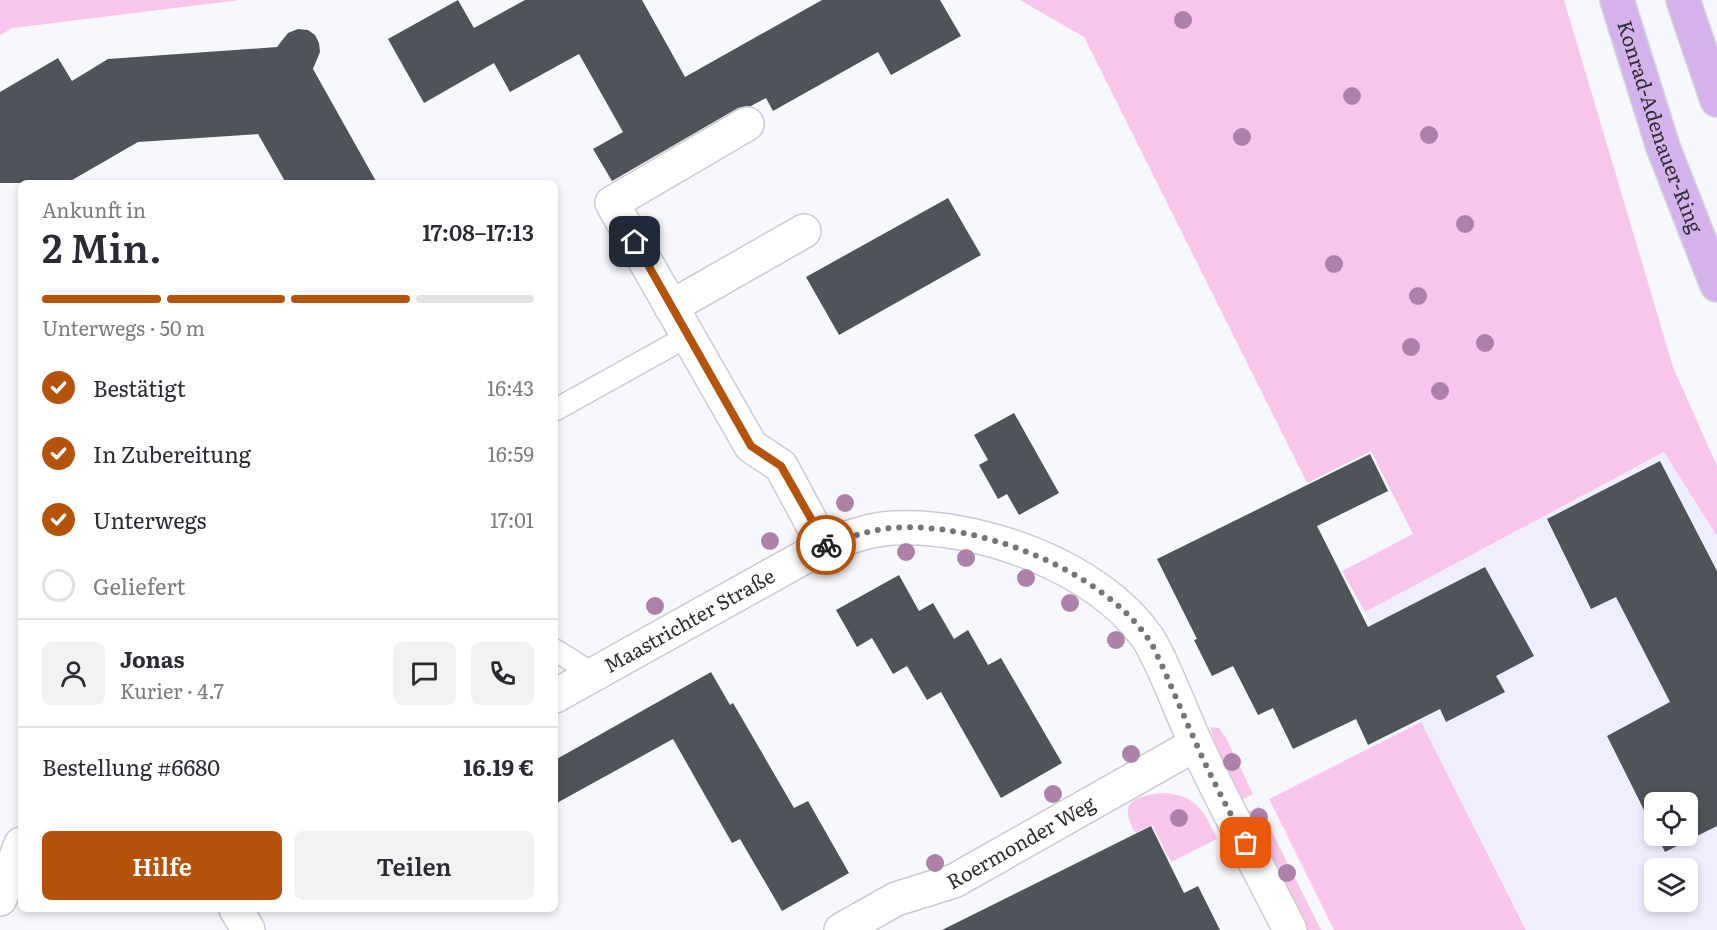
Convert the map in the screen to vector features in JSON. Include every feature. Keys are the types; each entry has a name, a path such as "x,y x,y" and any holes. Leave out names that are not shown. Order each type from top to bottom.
{"main road":[{"name":"Konrad-Adenauer-Ring","path":"1617,0 1663,147 1717,285"},
{"path":"1683,0 1717,100"}],"street":[{"path":"747,124 612,203 751,446 781,466 824,546"},
{"path":"671,307 804,231"},
{"name":"Maastrichter Straße","path":"558,694 824,546 859,533 892,528 929,528 972,534 1015,547 1053,564 1094,587 1126,613 1148,638 1174,691 1196,744 1290,930"},
{"name":"Roermonder Weg","path":"841,930 896,899 954,881 1196,744"},
{"path":"0,826 18,830"},
{"path":"0,899 18,852"},
{"path":"238,912 248,930"}],"lane":[{"path":"558,408 688,336"},
{"path":"558,653 593,674"}],"shaded area":[{"path":"0,0 240,0 13,28 0,35"},
{"path":"1020,0 1564,0 1673,367 1717,466 1717,536 1664,452 1365,612 1342,571 1413,534 1371,451 1307,483 1084,37"},
{"path":"1665,452 1717,536 1717,930 1527,930 1365,612"},
{"path":"1421,722 1526,930 1334,930 1269,799"},
{"path":"1210,727 1219,728 1226,738 1253,794 1243,799 1216,746"},
{"path":"1163,793 1184,797 1198,806 1217,839 1171,862 1152,825 1135,833 1128,814 1131,803 1136,799"},
{"path":"1259,806 1321,930 1306,930 1248,812"}],"building":[{"path":"458,0 474,28 525,0 642,0 685,77 822,0 940,0 961,36 891,75 878,52 773,111 766,98 751,106 738,108 612,181 593,149 623,132 579,54 510,92 494,63 424,103 388,39"},
{"path":"298,29 308,30 315,35 320,52 313,69 375,180 284,180 258,134 138,142 72,180 18,180 18,183 0,183 0,92 58,58 72,81 108,59 277,47 288,33"},
{"path":"948,198 981,255 839,335 806,277"},
{"path":"1014,413 1059,493 1019,515 1007,494 998,499 979,465 988,460 974,435"},
{"path":"1370,454 1388,491 1317,526 1368,627 1485,567 1534,656 1496,676 1505,692 1446,722 1440,709 1368,745 1356,719 1293,749 1273,708 1258,715 1233,666 1212,676 1194,640 1197,639 1157,559"},
{"path":"1660,461 1717,571 1717,826 1698,836 1698,792 1644,792 1644,810 1607,736 1670,702 1616,597 1591,609 1547,519"},
{"path":"899,575 919,611 933,603 954,639 968,630 988,665 1001,658 1062,763 1001,798 941,692 927,700 907,666 893,674 872,638 857,647 836,610"},
{"path":"711,672 730,705 733,703 794,808 808,801 849,873 782,911 740,839 732,843 673,739 558,802 558,758"},
{"path":"1151,826 1184,893 1198,886 1220,930 942,930"},
{"path":"1662,846 1677,846 1665,852"}],"way so far":[{"path":"826,545 859,533 892,528 929,528 972,534 1015,547 1053,564 1094,587 1126,613 1148,638 1174,691 1196,744 1246,843"}],"route":[{"path":"635,242 751,446 781,466 824,546 826,545"}]}
